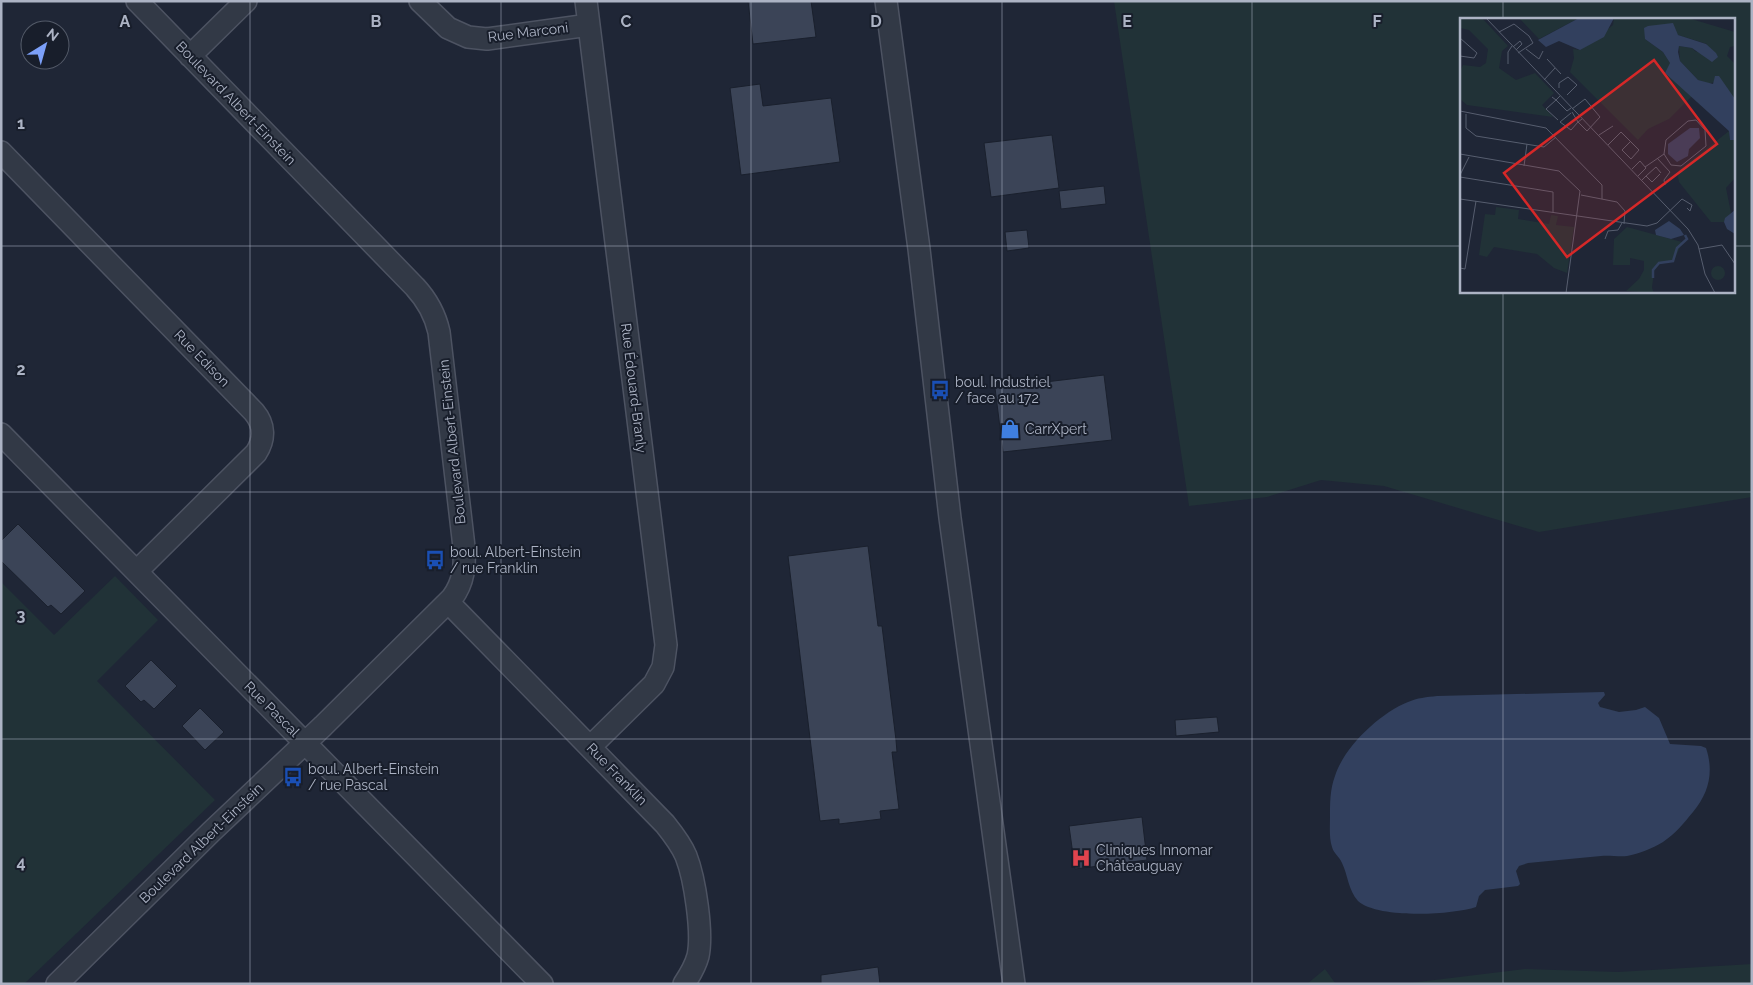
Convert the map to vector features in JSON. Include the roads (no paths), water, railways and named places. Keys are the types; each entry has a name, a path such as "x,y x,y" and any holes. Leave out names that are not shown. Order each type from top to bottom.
{"street":[{"name":"Boulevard Albert-Einstein","path":"57,984 448,602 460,585 464,573 464,547 440,332 428,303 415,287 137,1"},
{"path":"190,56 246,1"},
{"name":"Rue Marconi","path":"420,1 448,28 468,37 487,39 589,25"},
{"name":"Rue Édouard-Branly","path":"586,1 666,645 663,667 654,684 590,747"},
{"path":"886,1 920,248 950,518 1014,984"},
{"name":"Rue Edison","path":"1,152 254,412 262,426 262,441 256,453 137,571"},
{"name":"Rue Pascal","path":"1,434 542,984"},
{"name":"Rue Franklin","path":"448,602 673,833 686,855 693,884 700,941 694,968 684,984"}],"water":[{"path":"1604,692 1605,695 1598,703 1600,707 1619,712 1645,707 1659,718 1670,744 1706,748 1710,774 1703,797 1683,824 1663,842 1650,849 1627,856 1592,857 1528,863 1519,866 1516,871 1520,884 1518,886 1485,890 1479,896 1476,907 1465,910 1415,914 1398,913 1368,907 1358,901 1352,892 1342,863 1331,844 1331,796 1332,786 1340,765 1346,754 1364,732 1397,707 1426,697"}],"place":[{"name":"boul. Industriel / face au 172","path":"940,390"},
{"name":"CarrXpert","path":"1010,429"},
{"name":"boul. Albert-Einstein / rue Franklin","path":"435,560"},
{"name":"boul. Albert-Einstein / rue Pascal","path":"293,777"},
{"name":"Cliniques Innomar Châteauguay","path":"1081,858"}]}
